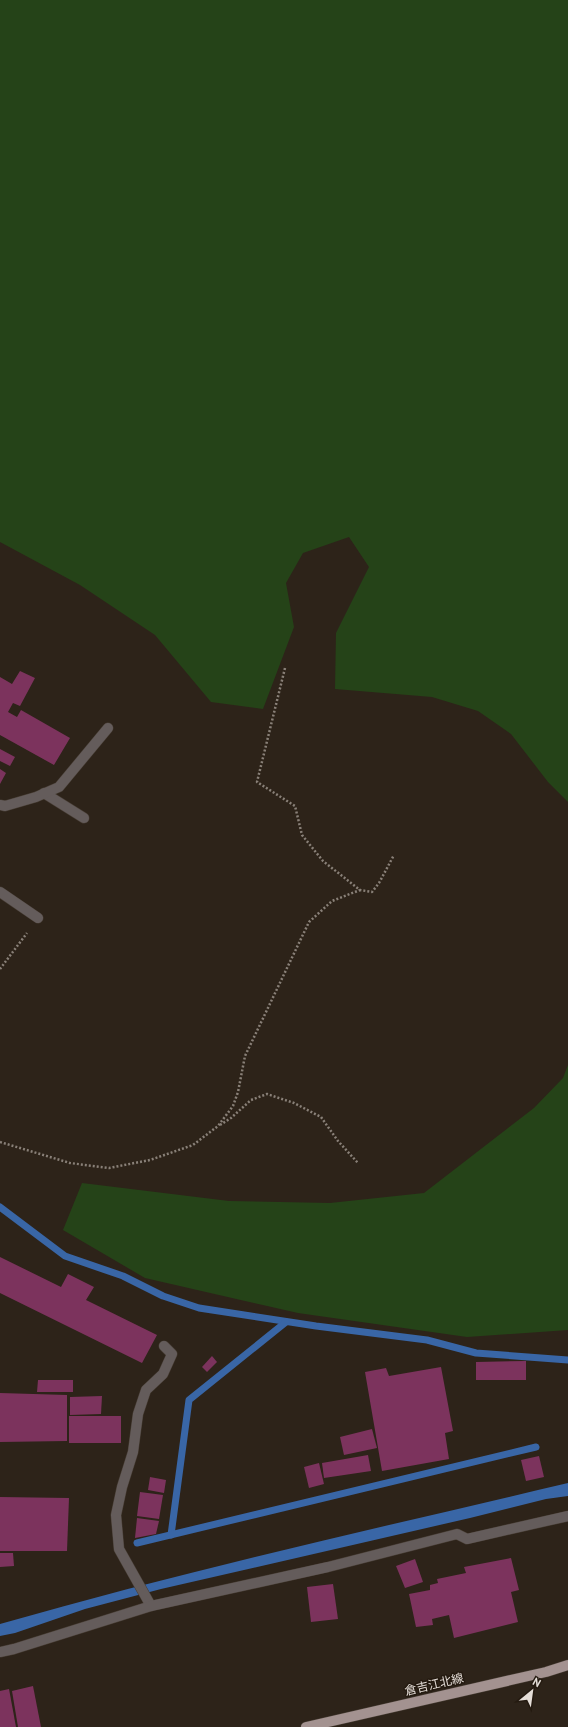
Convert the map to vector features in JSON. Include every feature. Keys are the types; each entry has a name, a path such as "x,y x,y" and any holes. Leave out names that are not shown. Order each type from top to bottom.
{"main road":[{"name":"倉吉江北線","path":"306,1727 546,1672 568,1665"}],"street":[{"path":"0,804 5,806 59,787 108,728"},
{"path":"44,793 84,818"},
{"path":"0,892 38,918"},
{"path":"150,1606 120,1549 116,1514 122,1487 133,1452 138,1414 146,1390 163,1374 172,1354 164,1346"},
{"path":"0,1652 14,1649 150,1606 328,1567 457,1534 466,1539 568,1516"}],"path":[{"path":"285,668 257,782 294,806 302,836 323,861 360,890 372,892 379,883 394,855"},
{"path":"218,1126 233,1106 238,1092 244,1056 291,956 309,922 332,901 360,890"},
{"path":"0,969 38,918"},
{"path":"0,1142 70,1163 109,1168 150,1160 193,1145 231,1118 251,1100 267,1094 294,1103 321,1117 338,1141 358,1163"}],"green space":[{"path":"0,0 568,0 568,802 548,782 511,734 478,711 432,697 335,689 336,633 369,567 349,537 303,553 286,583 294,627 263,709 211,702 155,635 80,585 0,542"},
{"path":"568,1065 568,1330 467,1337 298,1313 145,1278 63,1230 82,1183 229,1201 330,1203 424,1193 534,1108 563,1078"}],"water":[{"path":"568,1483 568,1496 546,1499 470,1518 161,1589 85,1609 15,1633 0,1636 0,1624 71,1604 283,1550"}],"building":[{"path":"20,671 35,678 20,706 13,703 8,712 17,717 21,710 70,738 54,765 0,735 0,677 12,684"},
{"path":"0,749 15,757 10,766 0,761"},
{"path":"0,769 6,773 0,784"},
{"path":"0,1257 61,1287 68,1274 94,1287 86,1300 157,1335 142,1363 0,1293"},
{"path":"212,1356 217,1362 207,1372 202,1367"},
{"path":"526,1361 526,1380 476,1380 476,1362"},
{"path":"441,1367 453,1431 445,1433 449,1459 382,1471 365,1372 386,1368 389,1376"},
{"path":"38,1380 73,1380 73,1392 37,1392"},
{"path":"0,1393 67,1395 67,1441 0,1442"},
{"path":"102,1396 101,1414 70,1415 70,1397"},
{"path":"69,1416 121,1416 121,1443 69,1443"},
{"path":"372,1429 377,1448 344,1455 340,1437"},
{"path":"368,1455 371,1471 324,1478 322,1463"},
{"path":"539,1456 544,1477 526,1481 521,1460"},
{"path":"319,1463 324,1484 309,1488 304,1467"},
{"path":"150,1477 166,1480 164,1493 148,1490"},
{"path":"140,1492 163,1495 159,1519 137,1516"},
{"path":"0,1497 69,1498 67,1551 0,1551"},
{"path":"137,1518 159,1521 156,1534 135,1538"},
{"path":"0,1553 13,1553 14,1566 0,1567"},
{"path":"511,1558 519,1590 511,1592 518,1622 454,1638 449,1615 432,1619 433,1625 416,1627 409,1594 430,1590 430,1585 438,1583 437,1579 466,1573 464,1567"},
{"path":"415,1559 423,1582 405,1588 396,1566"},
{"path":"333,1584 338,1619 311,1622 307,1587"},
{"path":"33,1686 41,1727 18,1727 12,1691"},
{"path":"9,1689 16,1727 0,1727 0,1691"}],"waterway":[{"path":"0,1207 65,1256 123,1276 163,1296 199,1308 316,1326 427,1340 476,1353 568,1360"},
{"path":"171,1535 189,1400 286,1322"},
{"path":"137,1543 536,1447"}]}
